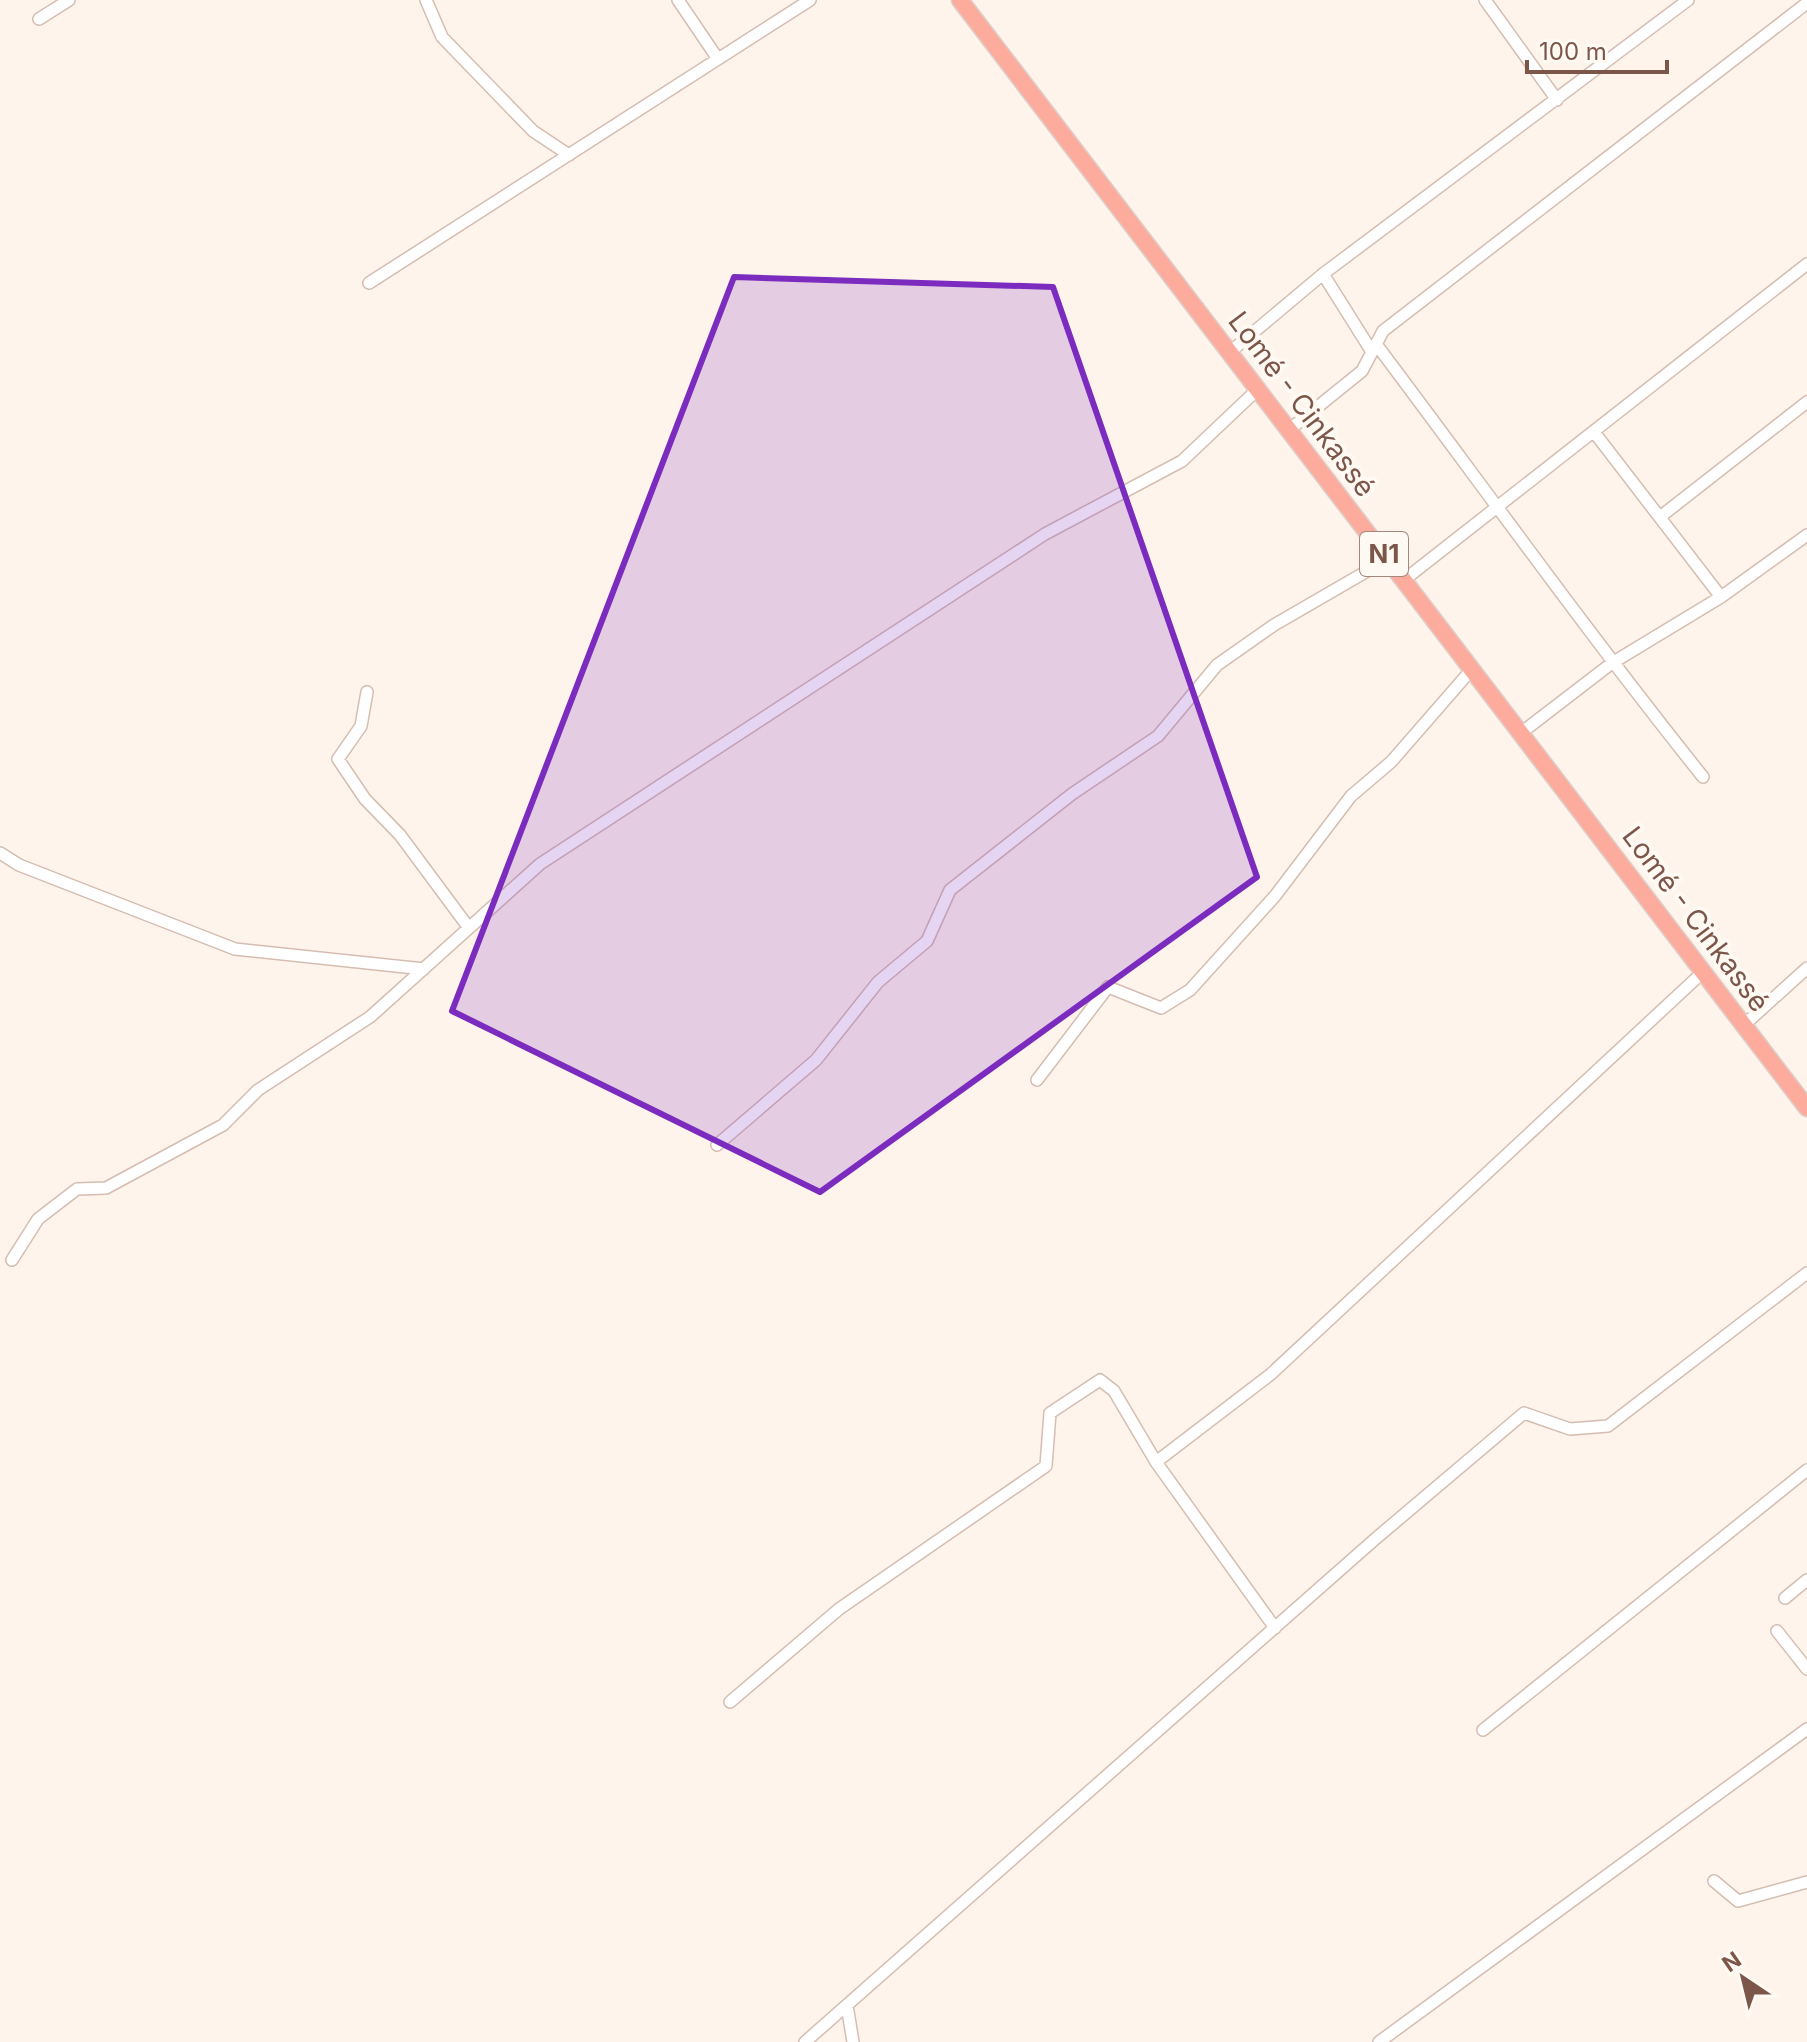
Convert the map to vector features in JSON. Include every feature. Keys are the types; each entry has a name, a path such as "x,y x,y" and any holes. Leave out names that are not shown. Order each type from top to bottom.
{"highway":[{"name":"Lomé - Cinkassé","path":"960,0 1807,1107"}],"street":[{"path":"39,19 69,0"},
{"path":"426,0 442,37 533,131 569,155"},
{"path":"678,0 718,59"},
{"path":"369,283 810,0"},
{"path":"1485,0 1557,100"},
{"path":"1230,352 1323,274 1688,0"},
{"path":"1289,430 1362,371 1383,331 1806,6"},
{"path":"1404,580 1807,264"},
{"path":"1323,274 1374,348 1499,506 1612,663 1703,777"},
{"path":"12,1260 38,1219 77,1189 106,1188 223,1125 258,1090 370,1017 540,864 1045,534 1182,461 1258,389"},
{"path":"1660,517 1807,402"},
{"path":"1594,432 1721,597"},
{"path":"1521,733 1612,663 1721,597 1807,535"},
{"path":"717,1145 816,1060 878,982 927,941 950,890 1072,794 1158,736 1217,665 1274,625 1388,559"},
{"path":"1037,1080 1108,987 1161,1008 1190,990 1275,896 1351,796 1391,762 1472,669"},
{"path":"367,692 361,726 338,759 365,799 400,835 469,928"},
{"path":"0,853 19,865 235,949 424,969"},
{"path":"1744,1025 1807,968"},
{"path":"1156,1462 1271,1374 1703,972"},
{"path":"805,2042 1524,1413 1570,1429 1608,1426 1807,1273"},
{"path":"730,1702 839,1609 1046,1466 1050,1413 1100,1380 1114,1391 1156,1462 1275,1628"},
{"path":"1483,1730 1807,1470"},
{"path":"1785,1598 1807,1580"},
{"path":"1777,1631 1807,1669"},
{"path":"1379,2042 1807,1729"},
{"path":"1714,1881 1738,1901 1807,1882"},
{"path":"847,2005 853,2042"}],"highlighted area":[{"path":"734,277 1053,287 1257,877 820,1192 452,1011"}]}
